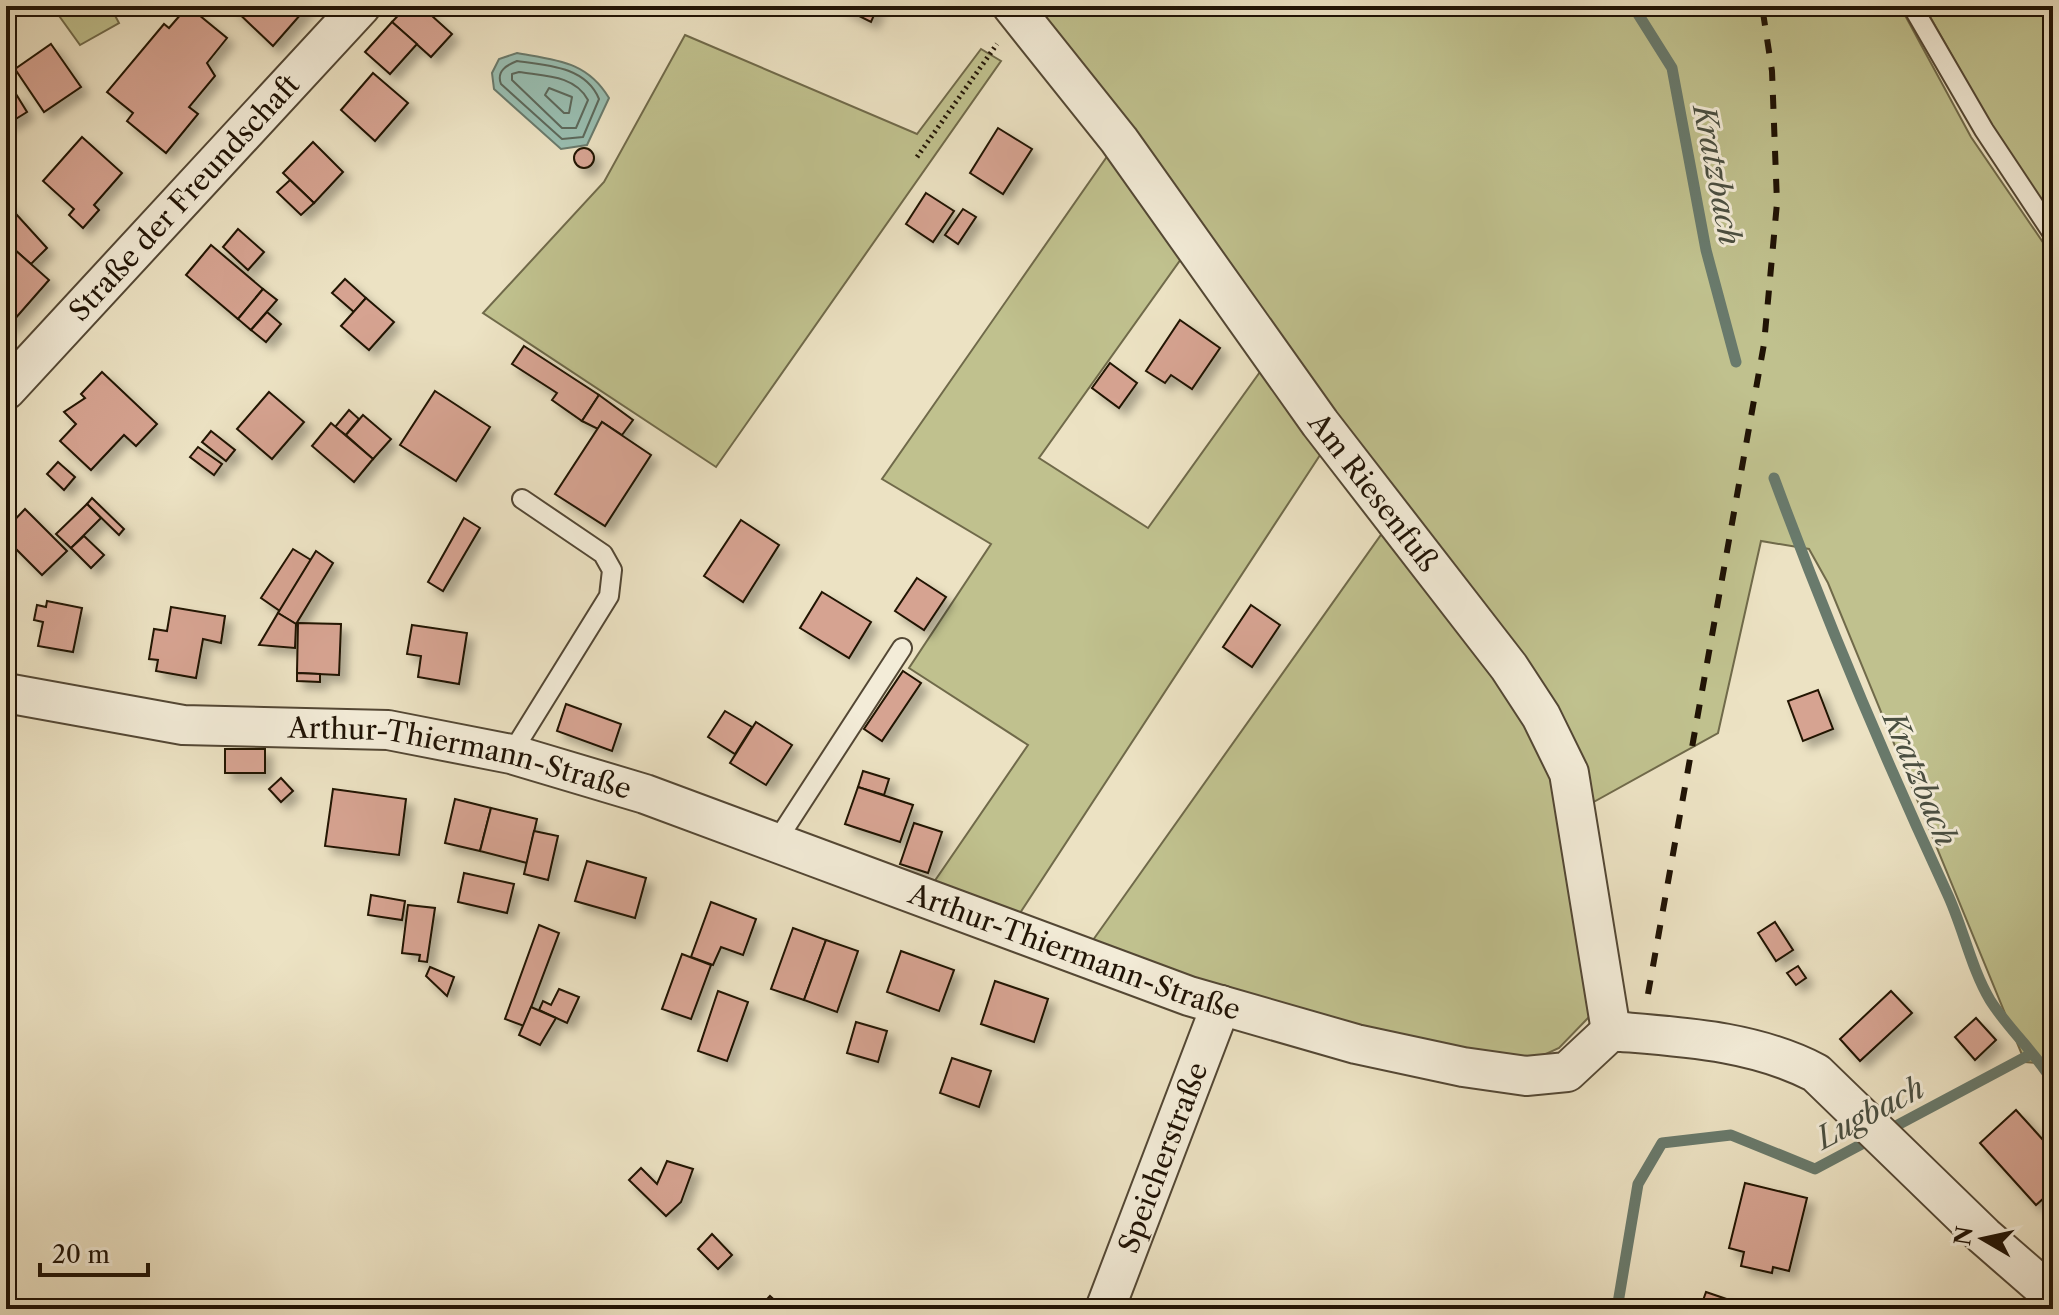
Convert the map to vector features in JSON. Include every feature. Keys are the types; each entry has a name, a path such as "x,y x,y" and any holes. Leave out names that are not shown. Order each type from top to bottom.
{"street":[{"name":"Straße der Freundschaft","path":"6,390 361,6"},
{"name":"Am Riesenfuß","path":"1015,10 1119,140 1320,423 1509,667 1541,716 1569,773 1611,1031"},
{"name":"Arthur-Thiermann-Straße","path":"6,693 183,725 388,730 511,754 645,794 774,845 1221,1005 1356,1044 1526,1076 1567,1072 1611,1031"},
{"name":"Speicherstraße","path":"1105,1309 1221,1005"},
{"path":"1611,1031 1762,1051 1787,1058 1816,1073 1984,1236 2053,1296"}],"lane":[{"path":"1912,6 1984,130 2053,234"},
{"path":"511,754 609,596 612,570 603,554 522,499"},
{"path":"774,845 902,648"}],"path":[{"path":"917,157 1015,10"}],"green space":[{"path":"52,6 110,6 119,23 80,45"},
{"path":"1029,6 1900,6 1971,137 2053,257 2053,1064 2025,1062 1828,583 1809,549 1761,541 1718,733 1590,804"},
{"path":"1924,6 2053,6 2053,219 1990,123"},
{"path":"685,35 917,134 981,49 1001,61 716,467 483,313 604,182"},
{"path":"1113,148 1186,252 1039,458 1148,528 1265,365 1324,449 1020,913 934,882 1028,745 909,668 991,544 882,479"},
{"path":"1383,532 1451,612 1555,767 1592,988 1589,1017 1559,1048 1535,1059 1478,1053 1362,1030 1202,987 1093,940"}],"water":[{"path":"517,53 569,64 591,76 600,86 609,98 587,145 561,149 494,89 492,73 499,59"}],"building":[{"path":"188,6 227,38 207,63 215,76 189,107 198,114 166,153 127,121 133,113 107,92 164,24 169,28"},
{"path":"231,6 308,6 273,46"},
{"path":"407,6 421,6 452,34 431,57 392,22"},
{"path":"839,6 878,6 871,22"},
{"path":"392,22 417,44 390,74 365,52"},
{"path":"51,44 81,87 44,112 15,69"},
{"path":"373,73 408,103 375,141 341,110"},
{"path":"16,94 27,112 6,125 6,101"},
{"path":"998,128 1032,149 1003,194 970,173"},
{"path":"82,137 122,173 94,205 99,210 83,228 69,215 74,209 43,181"},
{"path":"313,142 343,172 314,203 283,173"},
{"path":"584,148 591,151 594,158 591,165 584,168 577,165 574,158 577,151"},
{"path":"290,180 314,203 301,215 277,192"},
{"path":"926,193 954,211 933,242 906,224"},
{"path":"6,203 47,248 31,264 6,242"},
{"path":"963,209 976,217 958,244 945,235"},
{"path":"238,229 264,252 248,270 223,247"},
{"path":"6,242 49,280 6,329"},
{"path":"211,245 263,289 238,319 186,275"},
{"path":"345,279 366,298 354,312 332,293"},
{"path":"263,289 277,300 251,330 238,319"},
{"path":"366,298 394,322 369,350 341,326"},
{"path":"267,312 281,324 266,342 251,330"},
{"path":"1180,320 1220,348 1192,389 1171,375 1165,383 1146,371"},
{"path":"524,346 599,395 582,421 552,400 557,393 512,364"},
{"path":"1110,363 1137,383 1119,408 1092,388"},
{"path":"102,372 157,424 136,446 124,435 91,470 60,441 76,424 64,412 85,398 81,394"},
{"path":"435,391 490,427 456,481 400,445"},
{"path":"269,392 304,422 272,459 237,429"},
{"path":"599,395 633,420 622,435 602,422 598,429 582,421"},
{"path":"349,410 359,419 346,435 335,427"},
{"path":"363,415 391,439 373,459 346,435"},
{"path":"602,422 651,455 605,526 555,494"},
{"path":"331,423 373,459 354,482 312,446"},
{"path":"211,431 235,450 226,461 202,442"},
{"path":"198,447 222,464 214,475 190,457"},
{"path":"58,462 75,477 64,490 47,474"},
{"path":"92,498 124,529 119,535 87,504"},
{"path":"87,504 101,518 71,548 56,534"},
{"path":"25,509 67,551 42,575 6,539 6,529"},
{"path":"464,518 480,528 443,591 428,582"},
{"path":"741,520 779,545 743,602 704,576"},
{"path":"84,536 104,555 91,568 71,548"},
{"path":"293,549 311,560 280,611 261,598"},
{"path":"316,551 333,563 296,624 278,613"},
{"path":"917,578 946,597 924,630 895,611"},
{"path":"822,592 871,622 849,658 800,628"},
{"path":"47,601 82,608 73,652 38,646 43,622 34,620 37,605 46,607"},
{"path":"1251,605 1280,625 1252,667 1223,647"},
{"path":"171,607 225,616 221,643 203,639 196,678 156,671 158,660 149,659 154,629 167,631"},
{"path":"278,613 296,624 295,648 259,645"},
{"path":"298,623 341,624 339,675 297,673"},
{"path":"412,625 467,633 459,684 418,677 421,656 407,654"},
{"path":"903,671 921,683 882,741 864,729"},
{"path":"297,673 320,674 320,682 297,681"},
{"path":"1818,690 1833,729 1803,741 1788,701"},
{"path":"566,704 621,724 612,751 557,731"},
{"path":"725,711 752,727 735,754 708,737"},
{"path":"756,722 792,745 766,785 730,763"},
{"path":"225,749 265,749 265,773 225,773"},
{"path":"863,771 889,779 884,795 858,787"},
{"path":"281,778 293,791 281,802 269,789"},
{"path":"858,787 913,805 900,842 845,824"},
{"path":"333,789 406,799 399,855 325,846"},
{"path":"455,799 491,808 480,851 445,843"},
{"path":"491,808 537,819 527,863 480,851"},
{"path":"914,823 942,832 928,873 900,864"},
{"path":"534,831 558,836 548,880 524,874"},
{"path":"587,861 646,878 635,918 575,901"},
{"path":"464,873 514,884 507,913 458,902"},
{"path":"371,895 405,901 402,920 368,915"},
{"path":"711,902 756,919 743,955 721,947 713,965 691,957"},
{"path":"408,905 435,908 427,962 419,961 420,955 402,953"},
{"path":"1775,922 1793,950 1776,961 1758,933"},
{"path":"539,925 559,933 524,1026 505,1019"},
{"path":"793,928 826,940 804,1000 771,989"},
{"path":"826,940 858,951 837,1012 804,1000"},
{"path":"901,951 954,970 939,1011 887,992"},
{"path":"682,954 711,965 691,1019 662,1009"},
{"path":"1798,966 1806,978 1796,985 1787,973"},
{"path":"430,967 454,977 447,996 426,976"},
{"path":"995,981 1048,999 1034,1042 981,1024"},
{"path":"559,989 579,997 567,1023 539,1010 543,1001 551,1005"},
{"path":"718,991 748,1002 727,1061 698,1051"},
{"path":"1891,991 1912,1013 1860,1061 1840,1039"},
{"path":"531,1007 556,1018 540,1045 519,1035"},
{"path":"1976,1018 1996,1040 1975,1060 1955,1037"},
{"path":"856,1022 887,1031 878,1062 847,1053"},
{"path":"952,1058 991,1071 979,1107 940,1093"},
{"path":"2016,1110 2053,1151 2053,1190 2036,1205 1980,1143"},
{"path":"667,1161 693,1169 681,1202 666,1216 629,1180 641,1168 657,1184"},
{"path":"1745,1183 1807,1198 1789,1271 1773,1267 1772,1273 1741,1266 1744,1252 1729,1248"},
{"path":"712,1234 732,1255 718,1269 698,1249"},
{"path":"1706,1292 1744,1305 1750,1309 1700,1309"},
{"path":"770,1296 784,1309 758,1309"}],"waterway":[{"name":"Kratzbach","path":"1633,6 1672,68 1706,250 1736,362"},
{"name":"Kratzbach","path":"1774,478 1878,739 1953,906 1983,988 1997,1011 2053,1082"},
{"name":"Lugbach","path":"1617,1309 1638,1184 1662,1143 1731,1135 1815,1169 2031,1054"}],"railway":[{"path":"1648,994 1764,344 1777,203 1772,71 1762,6"}]}
